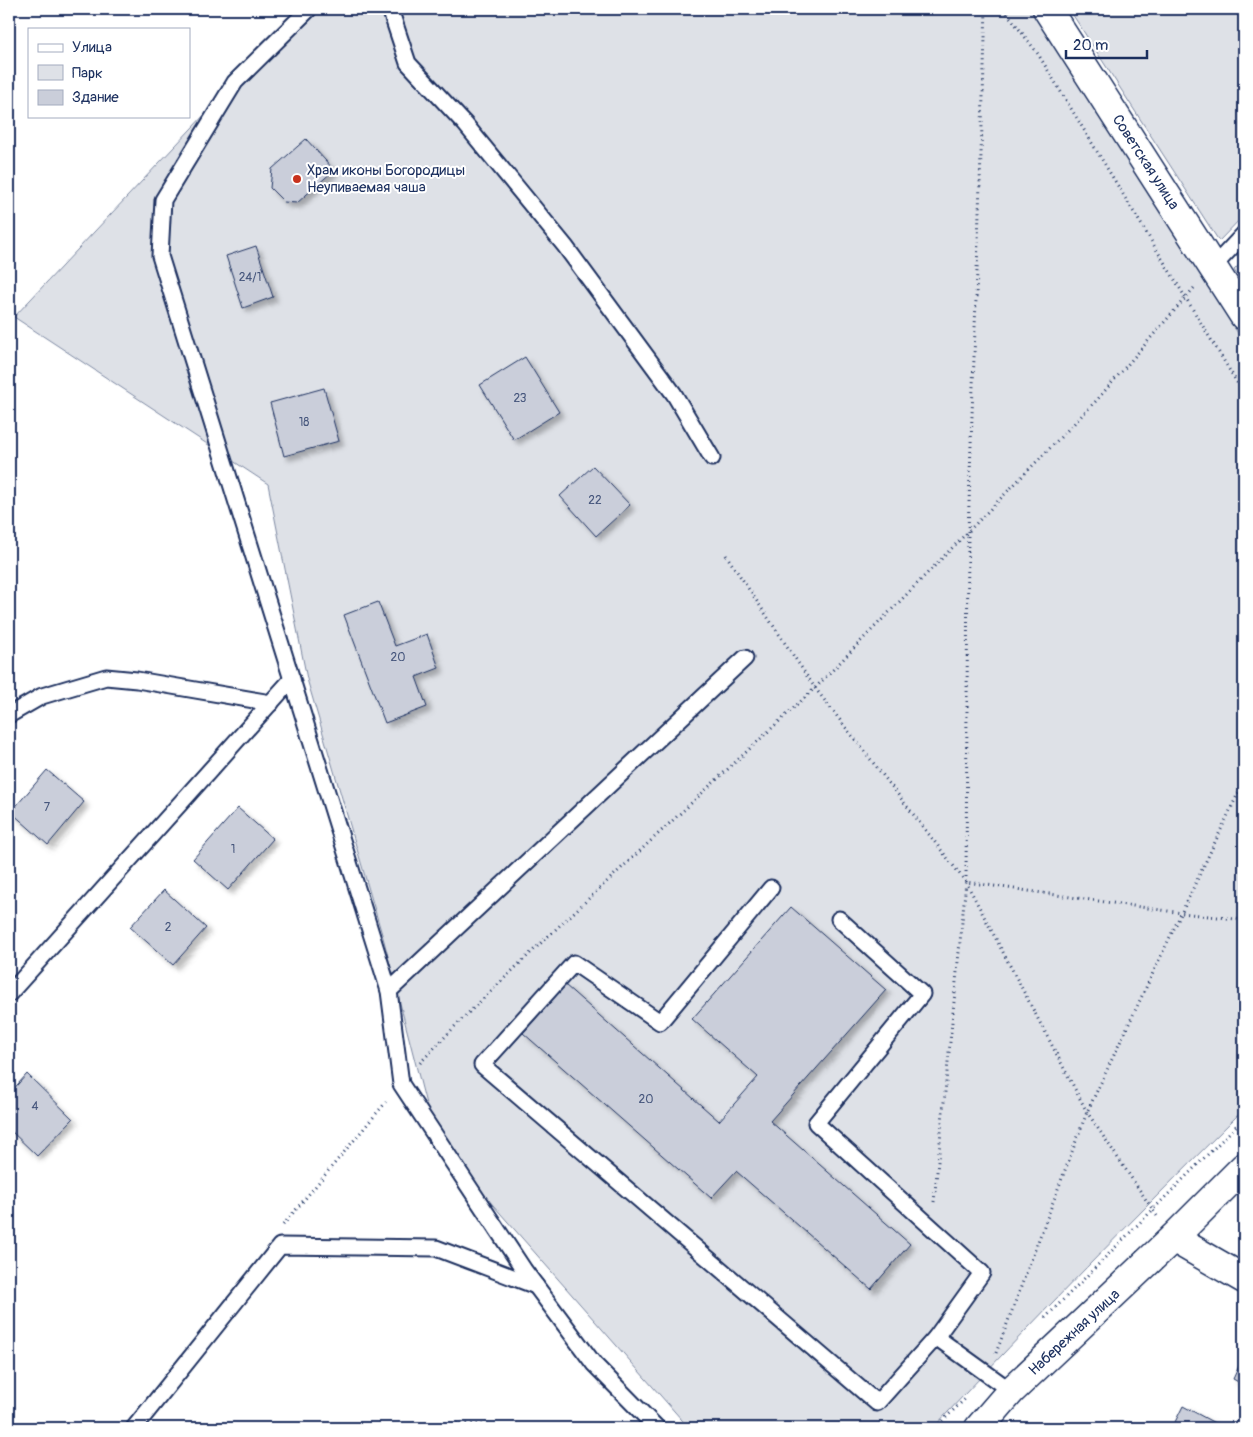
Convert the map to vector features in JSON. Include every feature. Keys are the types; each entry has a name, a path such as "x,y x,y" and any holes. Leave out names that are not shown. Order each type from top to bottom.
{"street":[{"name":"Советская улица","path":"1047,9 1244,316"},
{"name":"Набережная улица","path":"979,1428 1011,1391 1173,1238 1244,1167"},
{"path":"1173,1238 1244,1279"}],"lane":[{"path":"309,9 235,82 163,200 160,256 389,991 401,1084 536,1286 594,1364 657,1428"},
{"path":"390,9 408,63 465,124 565,246 674,394 712,458"},
{"path":"1213,266 1244,234"},
{"path":"389,991 745,658"},
{"path":"9,715 42,696 106,677 137,680 271,703"},
{"path":"9,994 292,679"},
{"path":"771,888 660,1022 574,963 482,1065 877,1403 936,1337 982,1273 816,1123 922,994 839,919"},
{"path":"134,1428 280,1246 436,1248 536,1286"},
{"path":"936,1337 1011,1391"}],"path":[{"path":"931,1228 966,882 968,532 986,9"},
{"path":"1004,9 1038,54 1244,394"},
{"path":"281,1228 401,1084 459,1022 815,688 1096,401 1213,266"},
{"path":"726,554 815,688 966,882 1087,1112 1173,1238"},
{"path":"935,1428 988,1375 1087,1112 1244,781"},
{"path":"966,882 1244,920"},
{"path":"1043,1320 1244,1118"},
{"path":"427,1428 462,1423 507,1428"}],"green space":[{"path":"304,9 1037,9 1244,343 1244,1109 1009,1347 933,1428 689,1428 435,1139 384,941 307,679 268,484 14,317"},
{"path":"1069,9 1244,9 1244,215 1219,241"},
{"path":"1244,260 1244,286 1234,270"}],"building":[{"name":"Храм иконы Богородицы Неупиваемая чаша","path":"306,139 334,170 297,203 284,202 270,188 272,169"},
{"path":"256,246 273,297 243,308 226,256"},
{"path":"525,357 559,412 514,440 480,385"},
{"path":"324,388 339,441 284,456 270,403"},
{"path":"593,466 630,505 596,536 560,496"},
{"path":"378,602 395,646 427,634 439,668 416,677 427,707 385,723 344,615"},
{"path":"47,770 84,802 48,845 11,812"},
{"path":"238,808 273,839 228,890 193,859"},
{"path":"164,890 206,928 173,965 130,927"},
{"path":"791,907 886,990 770,1121 910,1244 871,1289 736,1171 711,1198 523,1033 565,985 719,1121 758,1077 692,1019"},
{"path":"27,1074 73,1119 37,1156 9,1129 9,1094"},
{"path":"1244,1355 1244,1385 1233,1379"},
{"path":"1183,1406 1222,1427 1172,1428"}],"place":[{"name":"Храм иконы Богородицы Неупиваемая чаша","path":"297,179"}]}
